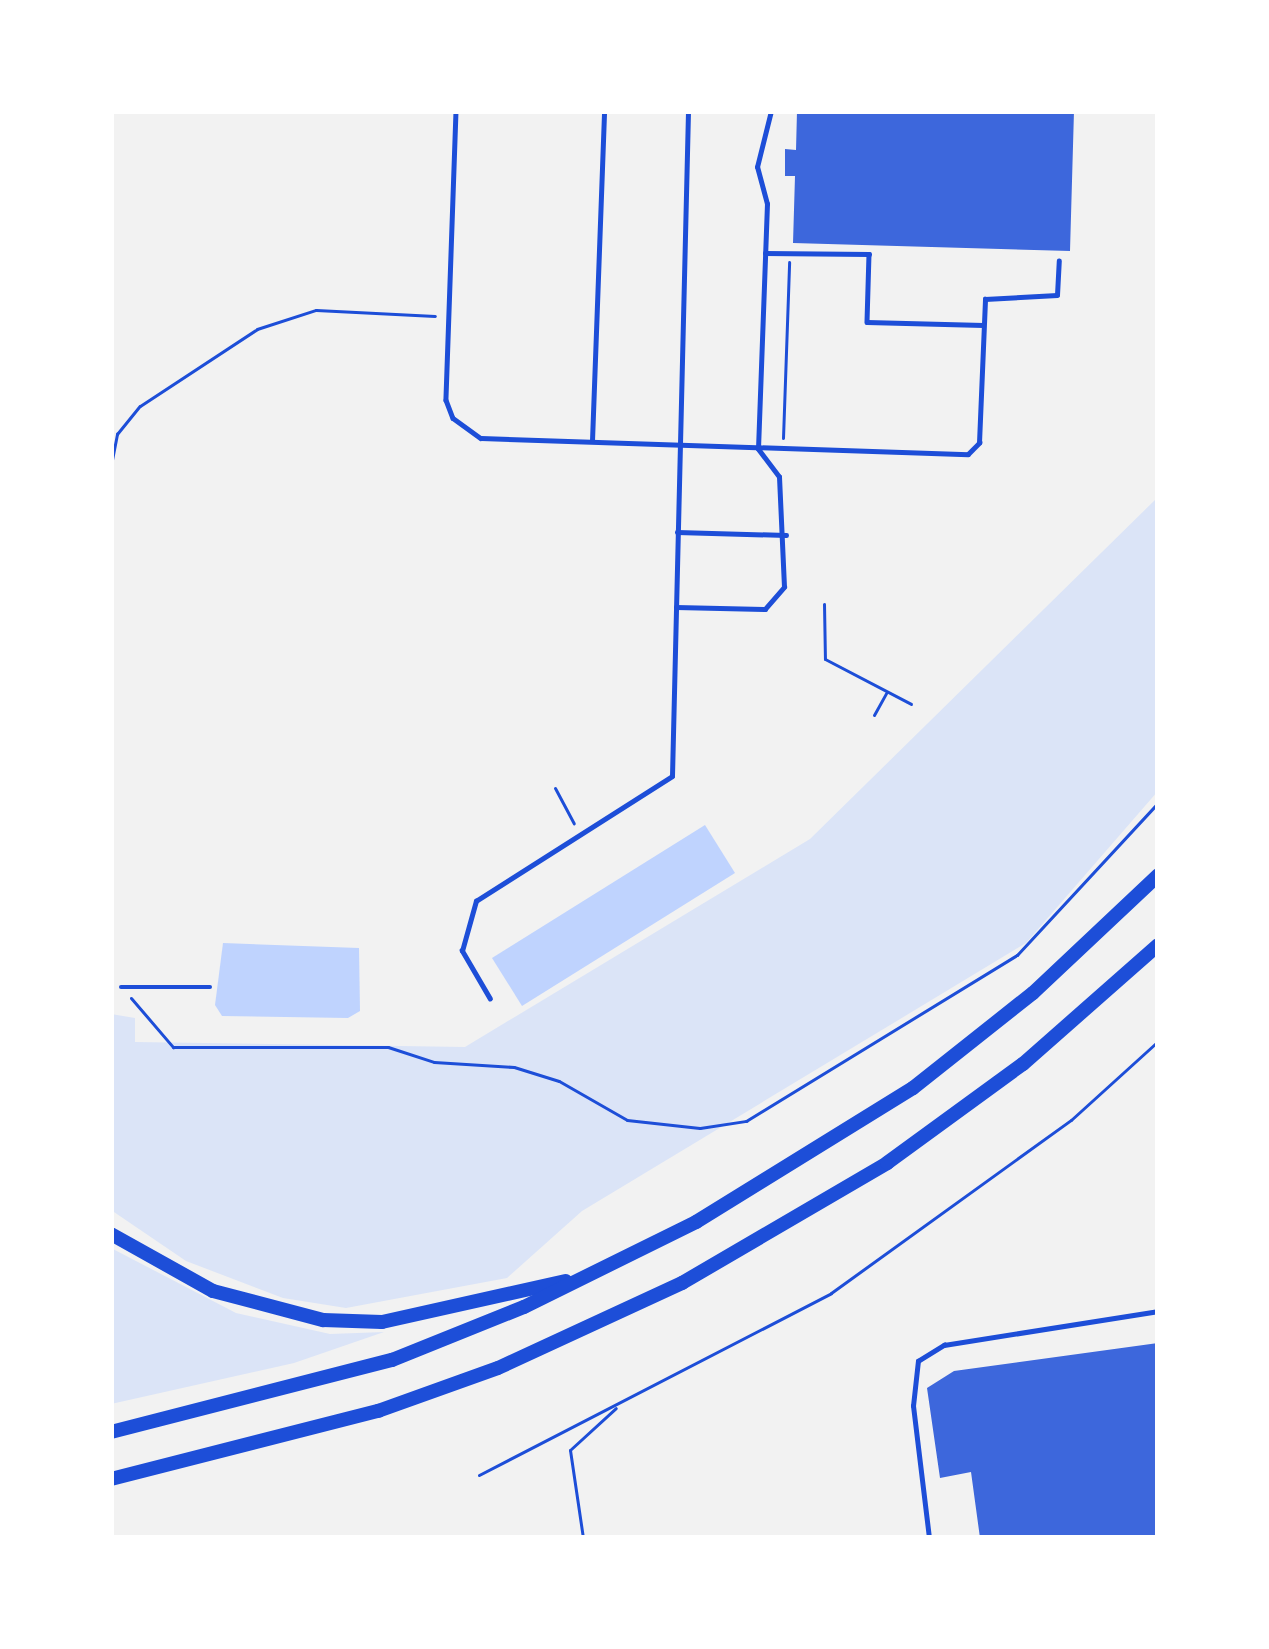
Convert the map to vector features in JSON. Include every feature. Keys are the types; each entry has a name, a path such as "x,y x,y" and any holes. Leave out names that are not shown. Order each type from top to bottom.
{"highway":[{"path":"111,1432 392,1360 593,1274 764,1184 913,1088 991,1029 1158,875"},
{"path":"111,1479 378,1411 498,1368 682,1283 887,1163 1023,1064 1158,945"},
{"path":"111,1234 213,1291 323,1320 382,1322 593,1274"}],"lane":[{"path":"456,111 446,400 468,432 676,446 968,454 979,443 987,294 1057,295 1059,261"},
{"path":"592,442 604,111"},
{"path":"490,998 462,951 476,901 672,776 676,446 688,111"},
{"path":"674,608 765,609 784,587 786,535 779,477 758,448 766,189 757,167 771,111"},
{"path":"766,253 868,254 867,322 983,325"},
{"path":"675,532 786,535"},
{"path":"121,987 210,987"},
{"path":"929,1538 913,1406 918,1360 944,1345 1158,1311"}],"path":[{"path":"783,449 789,253"},
{"path":"111,464 118,434 140,406 257,329 316,310 449,316"},
{"path":"824,604 825,659 911,704"},
{"path":"874,715 887,692"},
{"path":"555,788 578,832"},
{"path":"121,987 173,1047 388,1047 434,1062 514,1067 559,1081 627,1120 700,1128 746,1121 1017,955 1158,803"},
{"path":"479,1475 831,1292 934,1225 1158,1041"},
{"path":"583,1538 570,1450 615,1406"}],"shaded area":[{"path":"1158,497 1158,791 1026,943 582,1211 507,1278 346,1308 283,1298 186,1261 111,1210 111,1014 135,1018 135,1042 465,1047 810,839"},
{"path":"111,1248 236,1313 330,1334 384,1332 294,1363 111,1404"}],"water":[{"path":"705,825 735,873 522,1006 492,958"},
{"path":"223,943 359,948 360,1011 348,1018 222,1016 215,1005"}],"building":[{"path":"797,111 1074,111 1070,251 793,243 795,176 785,176 785,149 796,150"},
{"path":"1158,1343 1158,1538 980,1538 971,1472 940,1478 927,1388 954,1371"}]}
